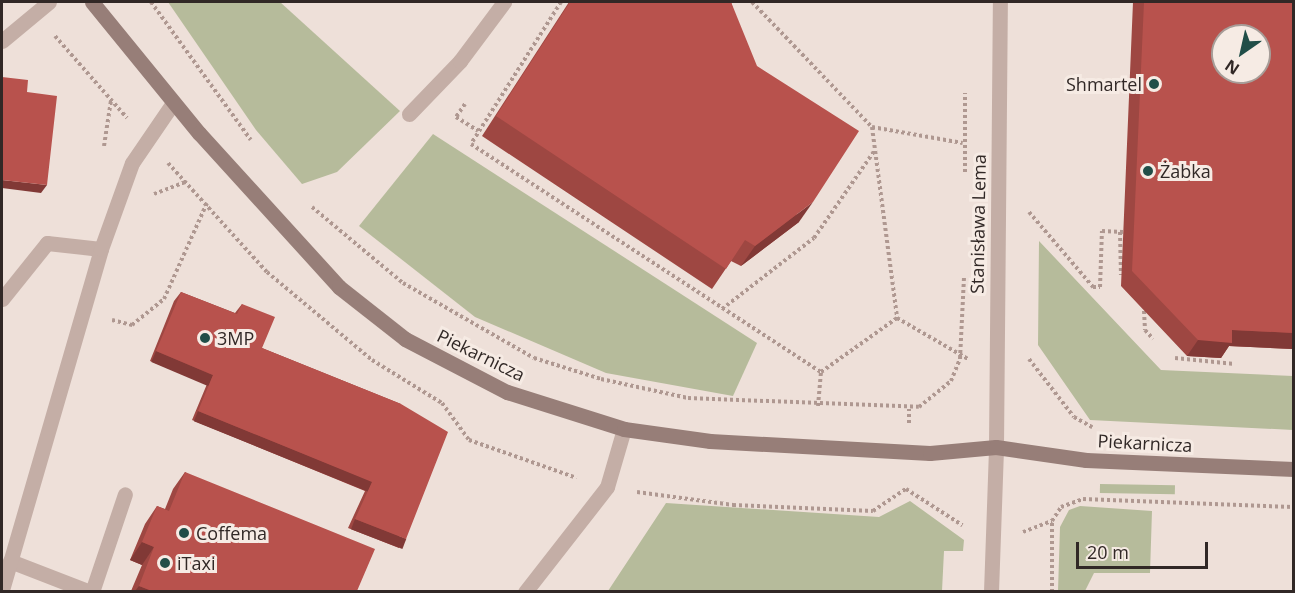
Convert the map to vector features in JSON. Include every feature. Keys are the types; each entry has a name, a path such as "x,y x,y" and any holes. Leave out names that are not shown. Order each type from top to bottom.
{"street":[{"path":"2,41 50,2"},
{"name":"Piekarnicza","path":"92,2 173,103 300,246 382,323 507,392 624,429 710,441 874,451 996,447 1086,460 1293,469"},
{"path":"409,114 460,61 504,2"},
{"name":"Stanisława Lema","path":"996,447 1000,2"},
{"path":"2,590 100,249 132,163 173,103"},
{"path":"2,299 47,243 100,249"},
{"path":"525,591 607,487 624,429"},
{"path":"991,591 996,447"},
{"path":"9,561 91,591 125,494"}],"path":[{"path":"151,2 257,148"},
{"path":"561,2 471,144 821,372"},
{"path":"309,205 403,283 534,358 601,379 688,398 818,406 919,407 951,381 960,359 897,318 872,127 752,2"},
{"path":"35,14 111,99"},
{"path":"466,103 456,117 478,131"},
{"path":"872,127 963,143"},
{"path":"722,309 814,238 875,149"},
{"path":"110,319 132,326 164,298 207,203"},
{"path":"1028,212 1093,287 1100,288 1102,231 1122,232 1121,275"},
{"path":"1144,311 1145,330 1154,339"},
{"path":"818,406 821,372 897,318"},
{"path":"1175,358 1235,364"},
{"path":"1029,359 1074,417 1098,427"},
{"path":"1052,591 1052,521 1061,507 1083,499 1293,507"},
{"path":"1014,532 1052,521"}],"green space":[{"path":"168,2 280,2 400,111 337,172 302,184 256,130"},
{"path":"433,134 757,343 733,396 606,373 475,317 359,226"},
{"path":"1039,241 1161,370 1293,376 1293,430 1090,420 1038,345"},
{"path":"1100,484 1175,485 1175,494 1100,493"},
{"path":"910,501 964,540 963,551 944,551 942,591 608,591 666,503 879,517"},
{"path":"1080,506 1152,511 1150,573 1094,573 1085,591 1058,591 1060,527 1069,510"}],"building":[{"path":"570,2 731,2 757,66 859,131 813,202 755,246 745,240 726,269 496,116"},
{"path":"1144,2 1293,2 1293,333 1232,330 1232,343 1198,340 1132,271"},
{"path":"2,77 28,80 27,92 57,96 47,185 2,180"},
{"path":"181,292 237,314 242,304 275,317 262,348 401,404 448,432 406,539 355,519 372,482 198,411 213,375 156,351"},
{"path":"185,472 375,549 357,591 152,591 139,586 154,547 142,542 157,506 169,511"}],"place":[{"name":"Shmartel","path":"1154,84"},
{"name":"Żabka","path":"1148,171"},
{"name":"3MP","path":"205,338"},
{"name":"Coffema","path":"184,533"},
{"name":"iTaxi","path":"165,563"}]}
